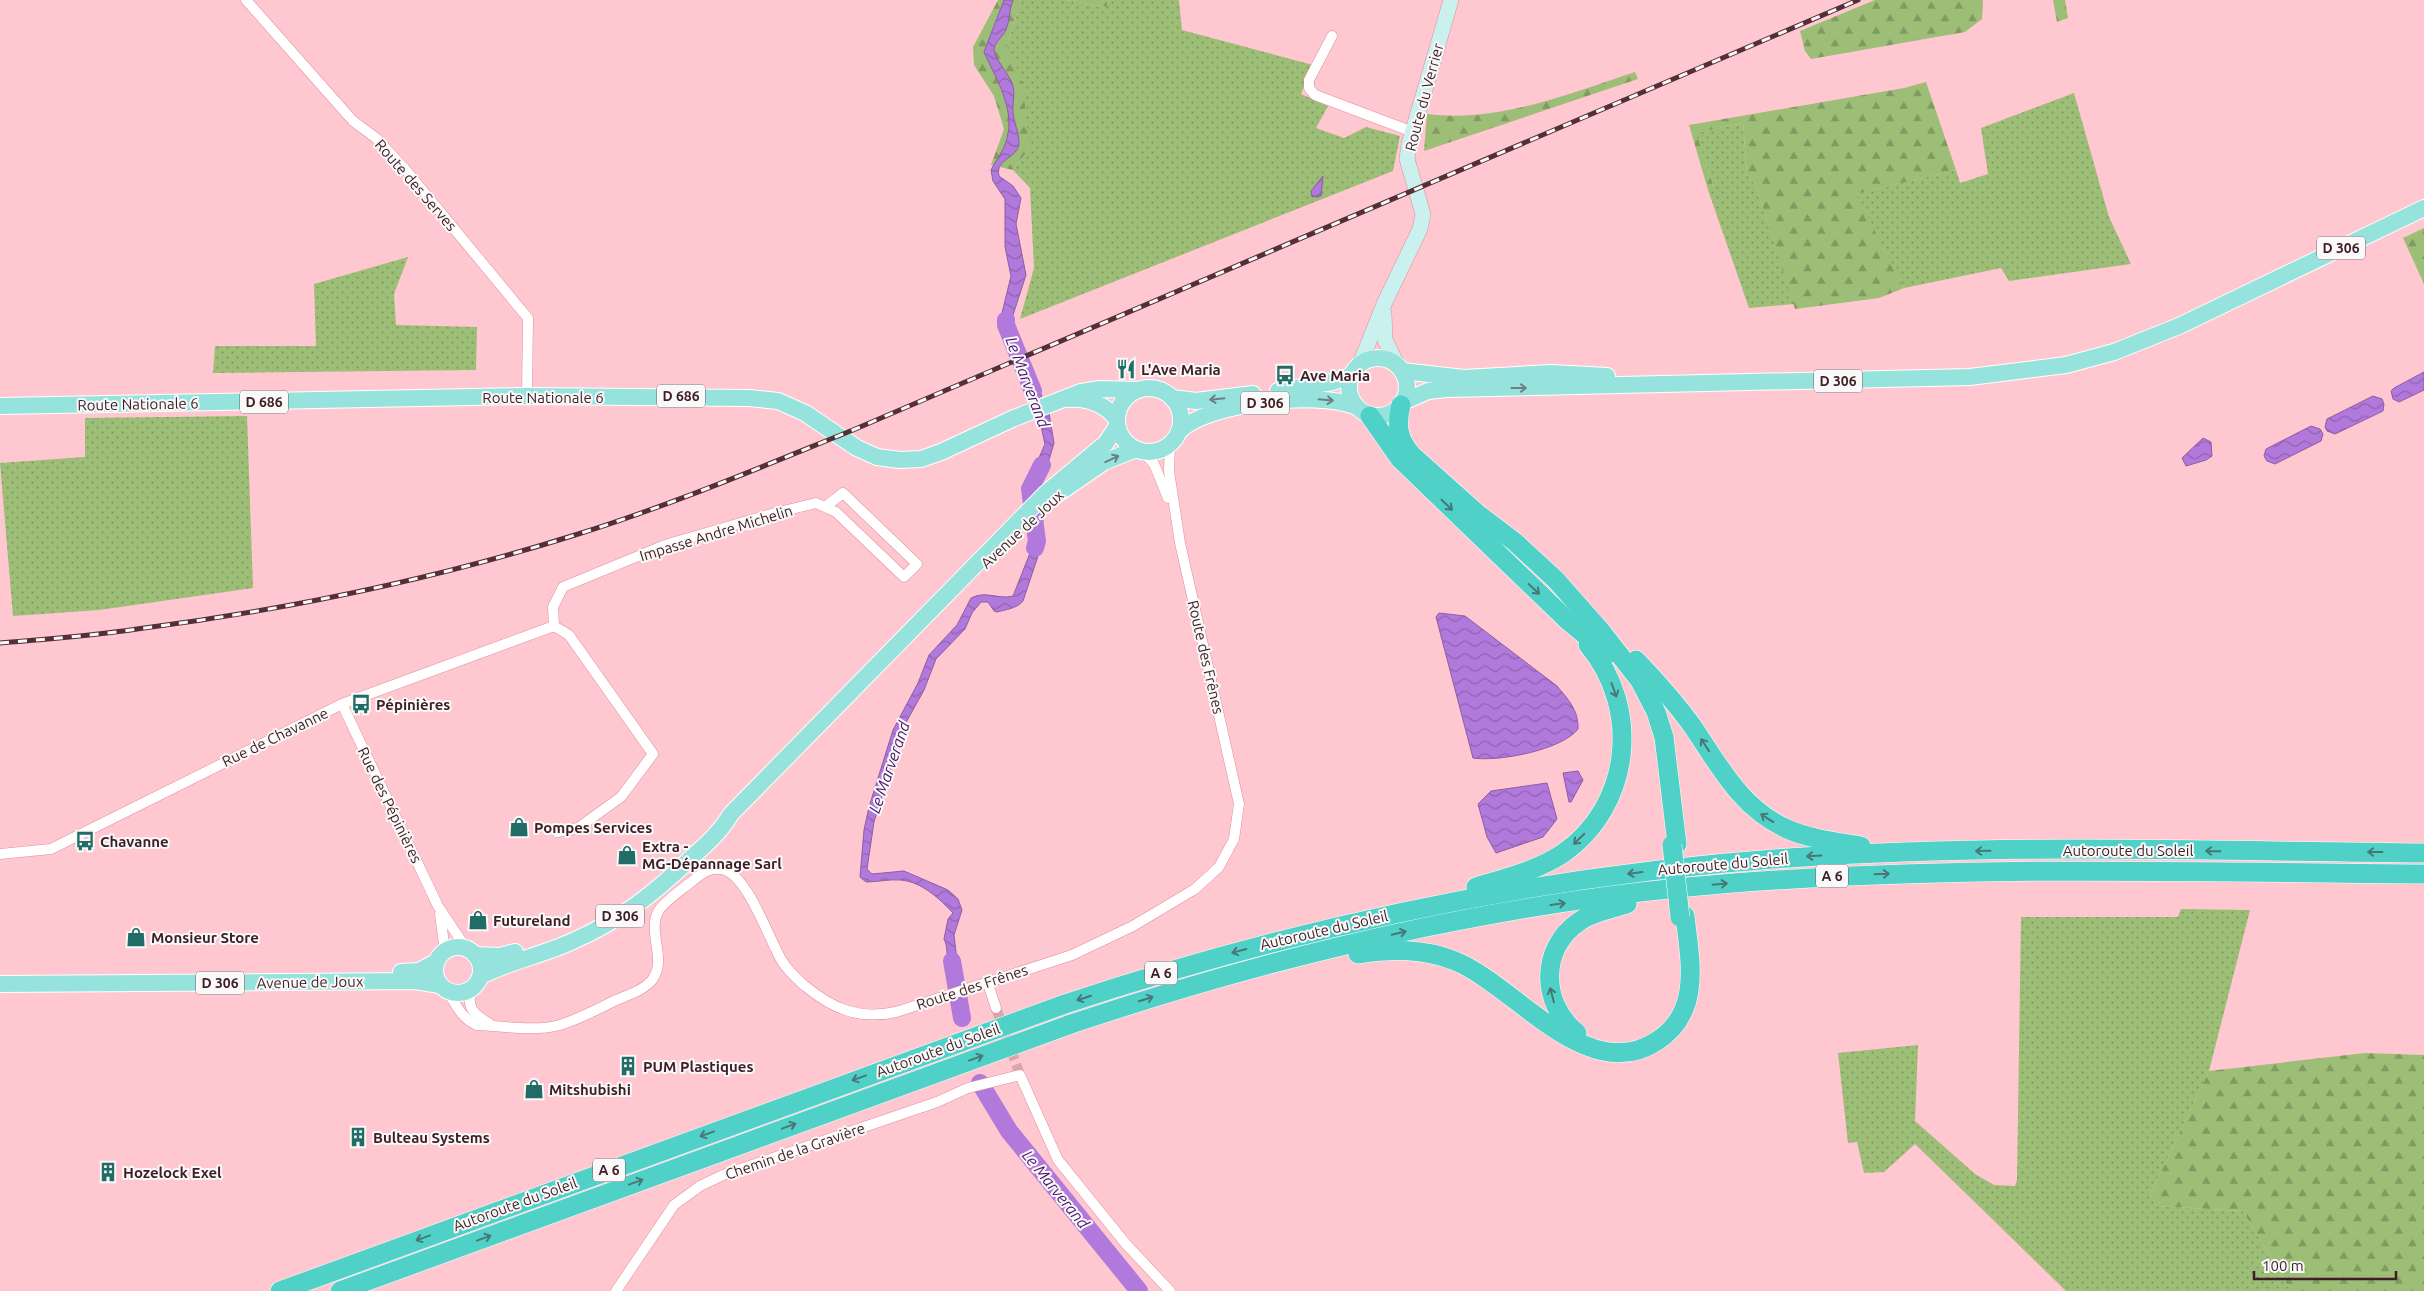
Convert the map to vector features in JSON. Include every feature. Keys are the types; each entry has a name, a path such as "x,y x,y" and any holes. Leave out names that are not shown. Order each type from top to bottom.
{"highway":[{"path":"1402,404 1398,432 1404,446 1478,514 1515,542 1556,580 1601,631 1640,681 1656,712 1666,754 1674,845"},
{"path":"1249,969 1377,951 1404,950 1428,952 1457,962 1475,972 1579,1043 1597,1050 1624,1052 1641,1049 1660,1039 1672,1028 1684,1011 1691,984 1674,845 1660,753 1656,729 1647,706 1634,684 1610,656 1568,621 1400,459 1363,411"},
{"path":"1389,914 1538,866 1571,847 1597,819 1610,798 1618,773 1623,736 1621,714 1616,694 1602,665 1568,621"},
{"path":"1601,631 1636,660 1672,699 1732,785 1756,810 1778,824 1809,836 1898,852"},
{"name":"Autoroute du Soleil","path":"280,1291 1065,1004 1227,954 1389,914 1481,896 1636,873 1785,858 1898,852 2098,850 2424,853"},
{"name":"Autoroute du Soleil","path":"340,1291 1071,1024 1249,969 1427,927 1544,906 1685,887 1795,878 1905,873 2032,871 2424,874"},
{"path":"1683,916 1685,986 1677,1010 1662,1029 1649,1039 1634,1044 1609,1046 1583,1038 1569,1027 1554,1003 1549,982 1551,959 1563,936 1579,922 1593,914 1685,887"}],"main road":[{"name":"Route du Verrier","path":"1356,370 1384,304 1420,229 1423,214 1408,159 1413,132 1451,0"},
{"name":"D 306","path":"1402,404 1414,396 1428,391 1446,389 1965,374 2084,349 2147,329 2259,287 2424,208"},
{"name":"Route du Verrier","path":"1384,304 1383,327 1385,340 1400,369"},
{"path":"1380,358 1400,369 1407,390 1402,404 1396,410 1384,416 1363,411 1349,392 1356,370 1380,358"},
{"name":"D 306","path":"1400,369 1464,378 1551,373 1611,376 1965,374"},
{"name":"D 306","path":"1172,398 1195,401 1227,398 1332,382 1356,370"},
{"path":"1156,388 1172,398 1180,414 1175,438 1157,451 1139,450 1121,436 1117,423 1118,413 1124,399 1136,390 1156,388"},
{"name":"Route Nationale 6","path":"0,406 527,396 749,398 778,402 805,413 857,448 877,457 900,460 921,459 941,452 1057,401 1091,390 1136,390"},
{"name":"Route Nationale 6","path":"1057,401 1074,398 1090,401 1106,408 1117,423"},
{"name":"D 306","path":"1175,438 1200,417 1273,401 1314,399 1344,402 1363,411"},
{"name":"Avenue de Joux","path":"477,982 500,966 573,942 642,903 723,828 731,814 917,624 963,586 1044,500 1106,443 1117,423"},
{"name":"Avenue de Joux","path":"1044,500 1088,471 1110,460 1139,450"},
{"name":"Avenue de Joux","path":"471,952 494,956 515,952 573,930 612,912 661,874 718,820 731,814"},
{"path":"452,948 471,952 481,965 477,982 459,994 444,988 436,978 441,957 452,948"},
{"name":"Avenue de Joux","path":"0,974 58,972 410,972 419,970 441,957"},
{"name":"Avenue de Joux","path":"0,984 415,981 444,988"}],"street":[{"name":"Route des Serves","path":"246,0 348,116 376,138 404,168 528,318 527,396"},
{"path":"1332,36 1309,80 1309,88 1315,95 1413,132"},
{"name":"Route des Frênes","path":"444,988 470,1022 493,1026 533,1028 560,1024 645,986 652,980 657,968 655,924 659,910 686,885 707,870 714,869 725,870 736,876 788,970 826,1003 835,1008 875,1015 896,1012 968,987 1072,955 1133,926 1194,889 1219,868 1234,839 1239,804 1173,510 1169,471 1175,438"},
{"name":"Route des Frênes","path":"1139,450 1154,464 1173,510"},
{"path":"843,493 917,564 904,577 836,512 825,507 843,493"},
{"name":"Impasse Andre Michelin","path":"554,626 553,607 563,587 665,545 775,513 816,504 825,507"},
{"path":"554,626 569,635 653,754 621,797 578,828 557,832"},
{"name":"Rue de Chavanne","path":"0,854 51,849 342,704 554,626"},
{"name":"Rue des Pépinières","path":"342,704 438,906 471,952"},
{"name":"Rue des Pépinières","path":"438,906 441,957"},
{"path":"987,981 996,1008"},
{"path":"477,982 469,1004 472,1011 493,1026"},
{"name":"Chemin de la Gravière","path":"616,1291 674,1205 700,1186 723,1175 937,1102 968,1088 1020,1075 1058,1160 1126,1244 1170,1291"}],"green space":[{"path":"998,0 1021,0 1007,45 1023,84 1029,149 1013,170 991,165 1004,129 994,96 974,65 973,47"},
{"path":"1021,0 1066,0 1107,7 1108,0 1179,0 1182,30 1313,65 1301,94 1328,106 1316,128 1344,138 1366,127 1400,136 1393,171 1020,319 1034,268 1030,188 1013,170 1029,149 1007,45"},
{"path":"1066,0 1108,0 1107,7"},
{"path":"1875,0 1983,0 1982,19 1965,32 1811,59 1805,51 1800,31"},
{"path":"2053,0 2065,0 2068,18 2057,22"},
{"path":"1635,72 1638,79 1424,151 1427,114 1454,116 1480,114 1533,105"},
{"path":"1926,82 1956,170 1856,194 1904,288 1879,298 1795,309 1756,186 1747,175 1743,123 1696,133 1714,187 1708,190 1689,125 1904,88"},
{"path":"2074,93 2109,217 2131,264 2009,281 2001,268 1904,288 1855,194 1956,170 1960,183 1988,174 1981,128"},
{"path":"1743,123 1747,175 1756,186 1794,304 1749,308 1708,190 1714,186 1695,133"},
{"path":"2424,228 2424,284 2403,238"},
{"path":"408,257 394,294 396,325 477,327 476,370 213,373 215,346 316,346 314,284"},
{"path":"247,416 253,588 99,610 13,616 0,463 85,457 85,418"},
{"path":"2181,909 2250,910 2209,1071 2150,1195 2156,1206 2243,1211 2291,1291 2066,1291 1915,1144 1884,1172 1864,1173 1857,1142 1848,1143 1838,1053 1918,1045 1915,1121 1975,1174 1994,1185 2015,1186 2017,1180 2021,917 2178,917"},
{"path":"2365,1053 2424,1055 2424,1291 2291,1291 2243,1211 2156,1206 2150,1195 2209,1071"}],"water":[{"path":"1004,0 1013,0 1006,30 994,49 996,57 1013,87 1013,113 1019,143 1015,152 1000,166 999,176 1013,186 1021,198 1016,224 1026,275 1013,315 1012,328 1017,339 1007,343 1001,317 1011,276 1005,247 1005,199 993,181 991,170 1006,142 1009,127 1003,94 984,52"},
{"path":"1323,176 1321,196 1312,197 1311,191"},
{"path":"1029,368 1042,396 1032,401 1020,372"},
{"path":"2424,372 2424,390 2399,402 2393,399 2391,391 2394,388"},
{"path":"2373,396 2382,399 2384,404 2383,411 2335,434 2327,431 2325,427 2327,419"},
{"path":"1049,413 1054,443 1049,460 1037,483 1031,485 1031,476 1045,444 1039,417"},
{"path":"2311,426 2320,429 2323,434 2321,441 2275,464 2267,461 2264,456 2266,449"},
{"path":"2203,438 2211,442 2212,456 2206,460 2186,466 2182,458"},
{"path":"1041,519 1043,520 1038,556 1023,601 1015,607 997,612 994,611 988,602 981,602 972,613 965,629 936,659 924,690 903,728 874,822 867,869 872,874 904,871 948,890 958,899 962,910 954,935 959,977 956,984 949,975 944,939 948,919 953,913 936,897 909,881 866,882 860,877 864,830 869,807 893,730 918,683 929,655 957,625 971,598 982,595 1013,596 1034,543 1028,530"},
{"path":"1439,613 1465,616 1557,686 1575,711 1578,729 1558,743 1529,753 1498,758 1473,758 1436,617"},
{"path":"1578,771 1583,780 1571,802 1569,802 1563,773"},
{"path":"1547,783 1557,819 1543,837 1496,853 1487,837 1478,804 1491,791"},
{"path":"957,995 964,998 967,1011 964,1017 957,1015 953,1008 953,999"}],"waterway":[{"name":"Le Marverand","path":"1006,320 1006,325 1033,391"},
{"name":"Le Marverand","path":"1035,548 1037,541 1030,489 1042,465"},
{"name":"Le Marverand","path":"952,961 962,1018"},
{"name":"Le Marverand","path":"980,1083 1009,1131 1139,1291"}],"tunnel":[{"path":"996,1008 1020,1075"}],"railway":[{"path":"0,643 69,637 192,621 248,613 358,592 413,580 521,551 645,512 853,430 1858,0"}],"place":[{"name":"L'Ave Maria","path":"1126,369"},
{"name":"Ave Maria","path":"1285,375"},
{"name":"Pépinières","path":"361,704"},
{"name":"Pompes Services","path":"519,827"},
{"name":"Chavanne","path":"85,841"},
{"name":"Extra - MG-Dépannage Sarl","path":"627,855"},
{"name":"Futureland","path":"478,920"},
{"name":"Monsieur Store","path":"136,937"},
{"name":"PUM Plastiques","path":"628,1066"},
{"name":"Mitshubishi","path":"534,1089"},
{"name":"Bulteau Systems","path":"358,1137"},
{"name":"Hozelock Exel","path":"108,1172"}]}
